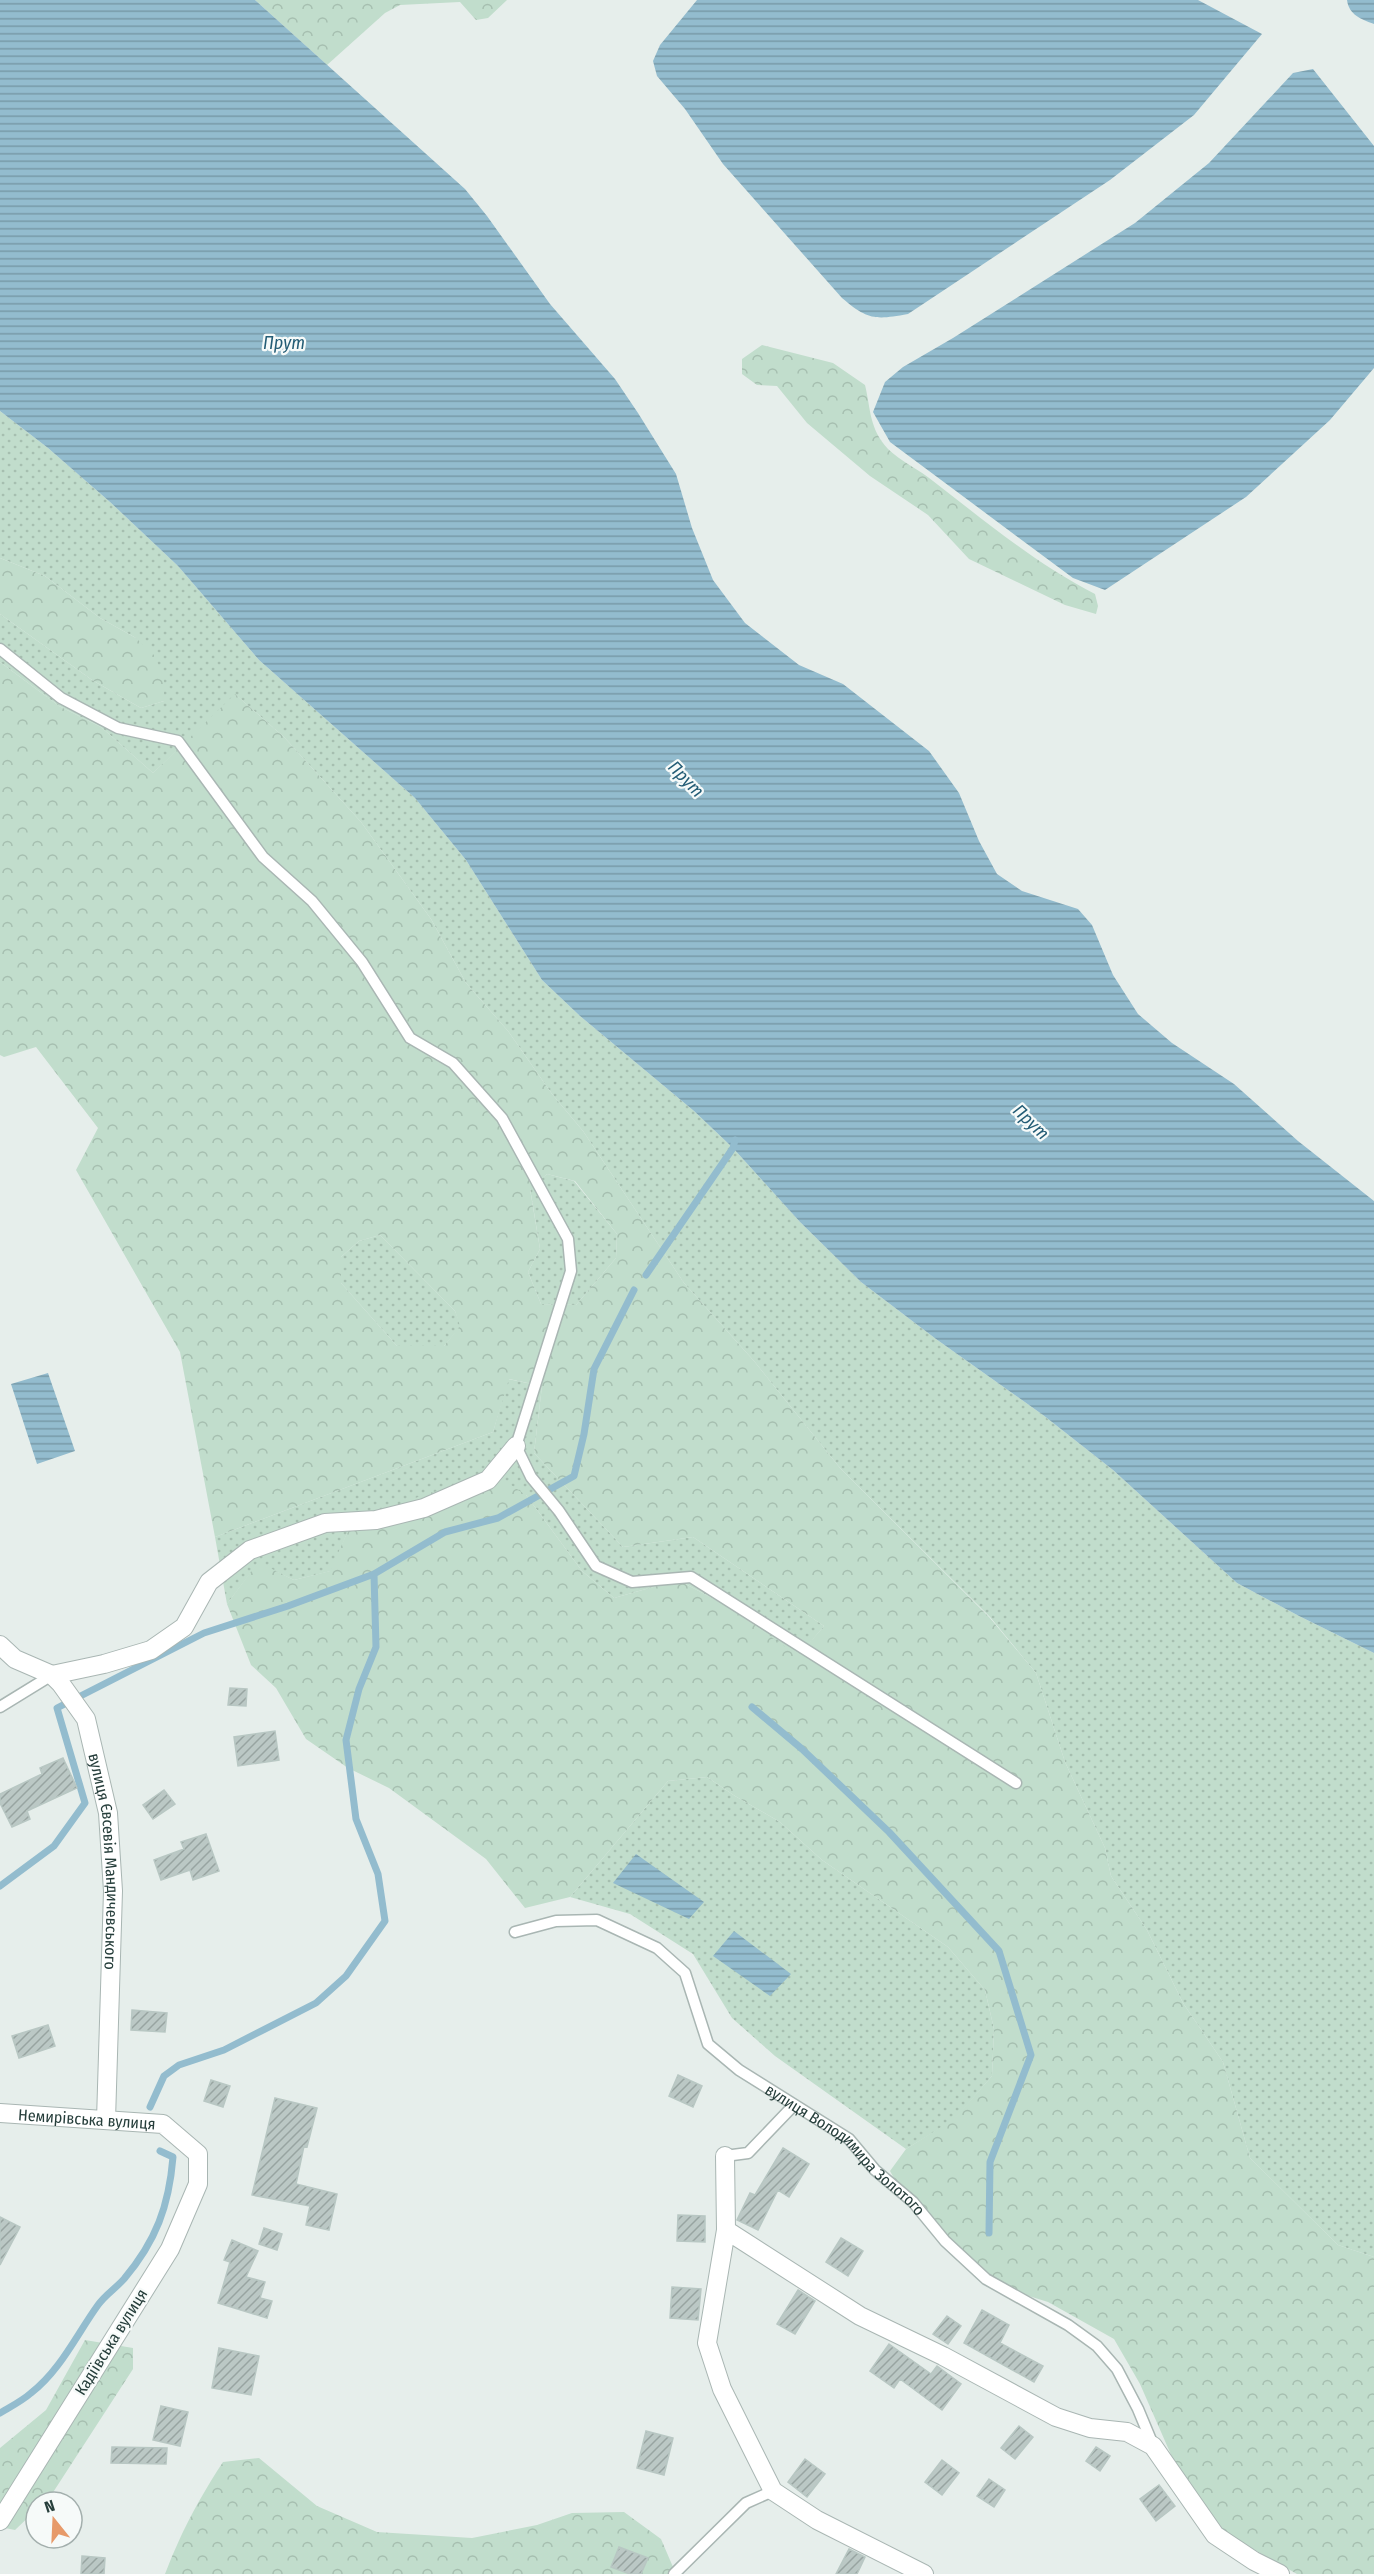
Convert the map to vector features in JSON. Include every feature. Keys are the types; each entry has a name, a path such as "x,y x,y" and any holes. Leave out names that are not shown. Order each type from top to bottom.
{"street":[{"path":"56,1680 151,1650 184,1627 209,1582 250,1550 325,1523 376,1520 424,1508 488,1480 516,1446"},
{"name":"вулиця Євсевія Мандичевського","path":"0,1645 15,1659 56,1680 86,1719 108,1813 113,1891 106,2120"},
{"name":"Немирівська вулиця","path":"0,2113 163,2124 198,2154"},
{"name":"Кадіївська вулиця","path":"0,2521 170,2249 198,2184 198,2154"},
{"path":"725,2156 726,2230 707,2343 722,2389 773,2491 817,2520 924,2574"},
{"name":"вулиця Володимира Золотого","path":"726,2230 860,2316 943,2356 1056,2417 1090,2428 1127,2432 1153,2446 1215,2535 1254,2561 1280,2574"}],"lane":[{"path":"0,649 61,698 118,728 178,741 262,857 312,901 362,962 410,1038 453,1063 502,1118 568,1239 571,1271 516,1446 531,1477 560,1511 596,1566 632,1582 690,1577 1016,1783"},
{"path":"0,1707 56,1680"},
{"name":"вулиця Володимира Золотого","path":"515,1932 556,1922 597,1920 657,1948 685,1973 708,2044 739,2070 793,2106 849,2139 875,2170 913,2202 945,2241 986,2279 1068,2325 1096,2346 1117,2369 1138,2409 1153,2446"},
{"path":"725,2156 748,2152 793,2106"},
{"path":"674,2574 746,2503 773,2491"}],"green space":[{"path":"255,0 507,0 488,18 476,20 460,2 400,5 385,13 327,65"},
{"path":"762,345 833,363 865,385 874,426 888,449 1032,556 1095,594 1098,606 1096,614 1065,605 969,559 928,515 870,476 807,423 777,386 757,385 742,374 742,359"},
{"path":"0,411 48,448 110,502 178,566 259,660 415,798 466,860 542,980 580,1016 694,1111 733,1148 800,1222 861,1282 1043,1415 1113,1470 1237,1583 1374,1653 1374,2257 1338,2245 1250,2158 1223,2062 1183,2003 1147,1930 1111,1876 1105,1848 1065,1762 1036,1673 990,1617 840,1468 754,1361 684,1283 583,1131 552,1094 508,1031 466,983 431,919 361,822 284,737 236,695 153,773 101,727 59,706 0,662 0,614 92,680 141,708 164,701 136,638 100,618 45,576 0,558"},
{"path":"0,558 45,576 100,618 136,638 155,656 164,681 164,701 141,708 92,680 0,614"},
{"path":"0,662 59,706 101,727 153,773 235,694 284,737 361,822 431,919 466,983 508,1031 552,1094 583,1131 684,1283 754,1361 840,1468 990,1618 1036,1673 1065,1762 1105,1848 1111,1876 1147,1930 1183,2003 1223,2062 1250,2158 1338,2245 1374,2257 1374,2574 1297,2574 1221,2531 1202,2508 1172,2457 1140,2384 1114,2339 1048,2302 1003,2288 933,2227 900,2189 890,2171 906,2149 954,2119 992,2076 994,2029 985,1990 948,1947 822,1860 780,1822 707,1777 668,1781 570,1897 525,1908 486,1859 389,1788 348,1768 306,1739 276,1688 251,1665 227,1604 258,1562 294,1580 330,1571 351,1524 428,1493 502,1479 526,1495 582,1571 614,1598 678,1580 729,1607 798,1656 824,1626 693,1537 623,1547 534,1453 542,1386 509,1379 493,1432 215,1537 180,1352 76,1170 98,1128 36,1047 4,1057 0,1055","holes":["547,1174 575,1181 617,1234 616,1258 576,1305 541,1304 528,1272 540,1249 530,1189","380,1235 455,1311 460,1326 444,1346 397,1346 341,1283 341,1257 359,1241"]},
{"path":"547,1174 574,1181 617,1234 616,1258 576,1305 541,1304 528,1272 540,1249 530,1188"},
{"path":"380,1235 455,1311 461,1326 444,1346 397,1346 341,1283 341,1257 359,1241"},
{"path":"508,1379 542,1386 534,1453 623,1547 693,1537 824,1626 798,1657 729,1607 678,1580 614,1598 582,1571 526,1495 351,1524 331,1571 294,1580 258,1563 227,1604 215,1537 493,1432"},
{"path":"707,1777 780,1822 822,1860 948,1947 985,1990 994,2029 992,2076 954,2120 906,2149 775,2056 732,2018 693,1954 630,1914 570,1897 668,1781"},
{"path":"85,2340 133,2348 133,2369 55,2490 24,2490 24,2521 15,2530 0,2527 0,2448 46,2410"},
{"path":"259,2458 317,2506 377,2532 472,2538 537,2525 572,2513 624,2512 661,2539 676,2574 165,2574 191,2516 223,2462"}],"water":[{"name":"Прут","path":"0,0 255,0 465,189 487,216 550,304 615,379 638,413 676,474 692,528 713,580 745,623 799,665 843,684 929,751 959,793 979,841 997,874 1022,891 1078,909 1092,925 1113,975 1138,1014 1172,1043 1234,1084 1298,1141 1374,1201 1374,1653 1237,1583 1113,1470 1043,1415 861,1282 800,1222 733,1148 694,1111 580,1016 542,980 466,860 415,798 259,660 178,566 110,502 48,448 0,411"},
{"path":"697,0 1198,0 1262,34 1194,115 1110,180 908,314 872,317 859,311 842,298 723,164 685,109 657,76 653,61 660,45"},
{"path":"1347,0 1374,0 1374,24 1353,13"},
{"path":"1313,69 1374,146 1374,368 1330,420 1246,497 1105,590 1073,578 890,442 873,412 885,382 903,367 1135,223 1209,163 1293,73"},
{"path":"48,1373 75,1451 37,1464 11,1384"},
{"path":"636,1854 704,1902 689,1919 613,1883"},
{"path":"734,1931 791,1974 770,1996 713,1956"}],"building":[{"path":"230,1688 247,1689 246,1706 228,1705"},
{"path":"275,1731 279,1760 238,1766 234,1737"},
{"path":"63,1758 77,1788 27,1811 30,1819 12,1827 0,1803 0,1794 42,1774 40,1768"},
{"path":"164,1790 175,1804 153,1819 143,1805"},
{"path":"206,1834 219,1871 193,1880 190,1870 161,1880 154,1860 184,1849 181,1842"},
{"path":"132,2010 167,2013 165,2032 131,2030"},
{"path":"48,2025 55,2046 19,2058 12,2036"},
{"path":"678,2075 702,2086 693,2107 669,2096"},
{"path":"211,2080 230,2086 223,2107 204,2101"},
{"path":"275,2098 317,2108 307,2147 304,2146 296,2184 337,2194 329,2230 306,2225 310,2206 252,2195"},
{"path":"783,2148 809,2164 789,2197 778,2190 758,2230 737,2220 750,2193 755,2195"},
{"path":"678,2215 705,2216 705,2242 677,2241"},
{"path":"0,2217 20,2227 0,2265"},
{"path":"264,2228 282,2234 277,2250 259,2244"},
{"path":"841,2238 863,2251 848,2276 826,2262"},
{"path":"232,2240 258,2251 246,2277 265,2282 260,2298 272,2301 267,2318 218,2303 230,2262 224,2260"},
{"path":"672,2287 701,2289 698,2320 670,2318"},
{"path":"798,2290 815,2301 795,2334 777,2324"},
{"path":"982,2310 1009,2325 1000,2343 1043,2366 1034,2382 964,2343"},
{"path":"947,2316 961,2326 948,2344 933,2334"},
{"path":"889,2344 931,2374 937,2366 961,2384 942,2410 900,2379 894,2388 870,2371"},
{"path":"219,2348 259,2356 251,2395 212,2388"},
{"path":"161,2406 188,2412 180,2446 153,2440"},
{"path":"1019,2426 1033,2437 1015,2459 1001,2448"},
{"path":"646,2431 673,2438 664,2475 637,2468"},
{"path":"112,2447 167,2448 166,2464 111,2463"},
{"path":"1096,2447 1110,2456 1100,2471 1086,2461"},
{"path":"805,2459 825,2474 807,2497 788,2482"},
{"path":"942,2460 959,2473 942,2495 925,2482"},
{"path":"989,2479 1005,2490 994,2507 977,2496"},
{"path":"1159,2485 1175,2506 1156,2521 1140,2499"},
{"path":"619,2547 648,2558 641,2574 630,2574 611,2567"},
{"path":"849,2549 865,2557 857,2574 836,2574"},
{"path":"82,2556 105,2558 104,2574 81,2574"}],"waterway":[{"path":"646,1275 733,1148 735,1140"},
{"path":"0,1886 54,1846 85,1803 57,1708 204,1633 288,1606 374,1574 445,1532 498,1518 574,1476 584,1434 594,1369 634,1290"},
{"path":"150,2107 164,2076 179,2065 224,2050 316,2003 346,1976 385,1921 378,1874 356,1819 346,1740 359,1689 376,1647 374,1574"},
{"path":"752,1707 802,1749 889,1832 999,1951 1031,2055 990,2162 989,2233"},
{"path":"0,2413 27,2396 51,2374 98,2305 124,2279 145,2251 159,2222 171,2175 173,2157 160,2151"}]}
